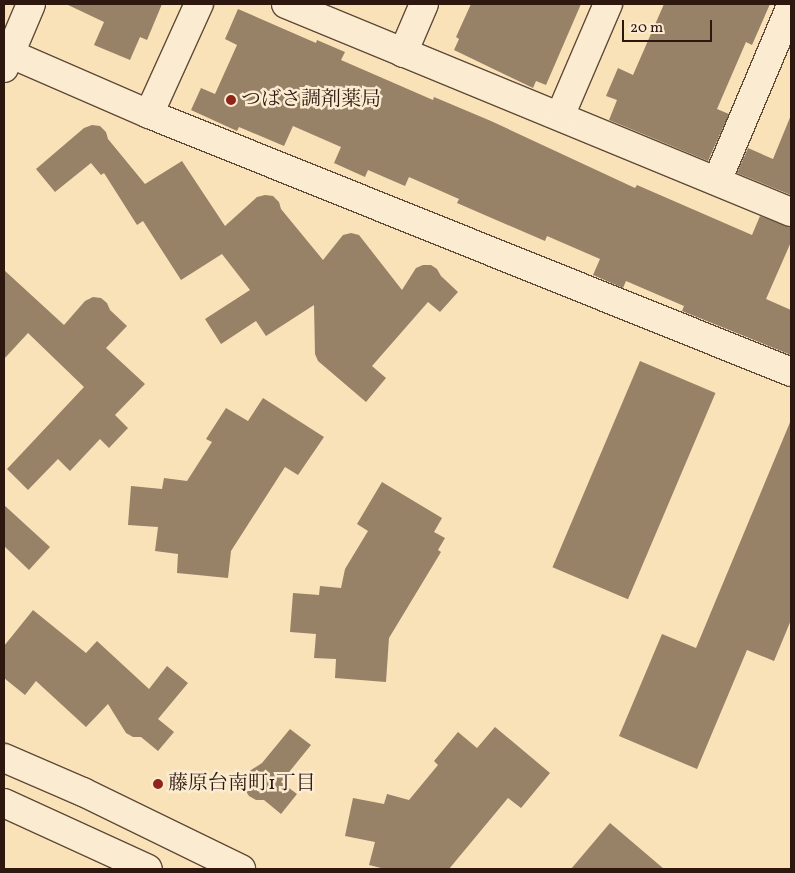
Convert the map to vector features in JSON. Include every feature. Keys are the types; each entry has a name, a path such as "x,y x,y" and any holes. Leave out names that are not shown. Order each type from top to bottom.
{"street":[{"path":"31,4 6,57 791,372"},
{"path":"149,114 200,4"},
{"path":"286,4 791,212"},
{"path":"403,53 424,4"},
{"path":"560,116 608,4"},
{"path":"717,181 791,6"},
{"path":"4,758 100,800 241,869"},
{"path":"4,803 148,869"}],"building":[{"path":"66,4 162,4 147,40 140,37 130,60 94,45 104,22"},
{"path":"471,4 581,4 546,85 536,81 533,88 454,50 459,39 456,37"},
{"path":"664,4 770,4 752,45 746,42 717,109 729,114 708,161 609,120 617,100 606,96 618,68 633,75"},
{"path":"238,9 316,43 317,40 345,52 341,60 433,100 434,97 491,121 635,188 637,185 752,235 760,216 791,227 791,242 766,299 791,310 791,355 682,311 684,306 626,281 623,288 593,275 600,259 547,236 545,241 457,203 459,199 409,177 405,186 368,170 365,177 334,163 341,147 293,126 284,146 239,127 237,131 191,110 201,88 215,94 237,45 225,39"},
{"path":"791,115 791,195 737,173 748,148 773,159"},
{"path":"92,125 100,126 106,132 108,139 145,184 182,161 225,226 257,197 273,196 279,202 281,209 323,260 343,235 351,233 359,235 402,290 416,268 423,265 431,265 458,292 440,312 428,302 372,366 386,378 366,402 318,361 315,354 314,305 266,336 256,321 221,344 205,319 250,290 222,254 181,280 143,221 137,225 104,173 101,175 91,163 55,192 36,169 84,128"},
{"path":"4,270 64,325 85,301 93,297 101,298 107,303 110,310 127,326 106,348 145,384 115,415 128,428 109,448 100,439 70,471 58,459 28,490 7,469 84,387 28,333 4,359"},
{"path":"640,361 715,393 628,599 552,567"},
{"path":"263,398 324,437 298,475 285,467 231,551 228,578 177,573 178,554 155,551 158,527 128,525 131,486 162,489 164,478 187,481 212,442 206,439 226,408 248,421"},
{"path":"791,420 791,620 774,661 747,650 697,769 619,736 662,634 696,648"},
{"path":"382,482 442,518 434,532 445,538 438,550 441,552 389,638 386,682 335,678 336,659 314,658 316,634 290,632 293,593 319,595 320,586 341,588 345,569 368,531 357,524"},
{"path":"4,505 50,547 29,570 4,546"},
{"path":"33,610 86,653 97,641 149,689 167,666 188,683 158,719 174,732 158,751 141,737 133,737 126,733 108,704 86,727 36,681 25,695 4,678 4,646"},
{"path":"495,727 550,773 521,808 508,798 449,869 385,869 369,865 375,842 345,836 353,798 384,804 387,794 409,800 438,765 434,761 458,732 477,748"},
{"path":"290,729 311,745 281,782 297,794 281,814 264,800 256,800 249,796 244,788 244,779 248,772 262,763"},
{"path":"610,823 664,869 571,869"}],"place":[{"name":"つばさ調剤薬局","path":"231,100"},
{"name":"藤原台南町1丁目","path":"158,784"}]}
